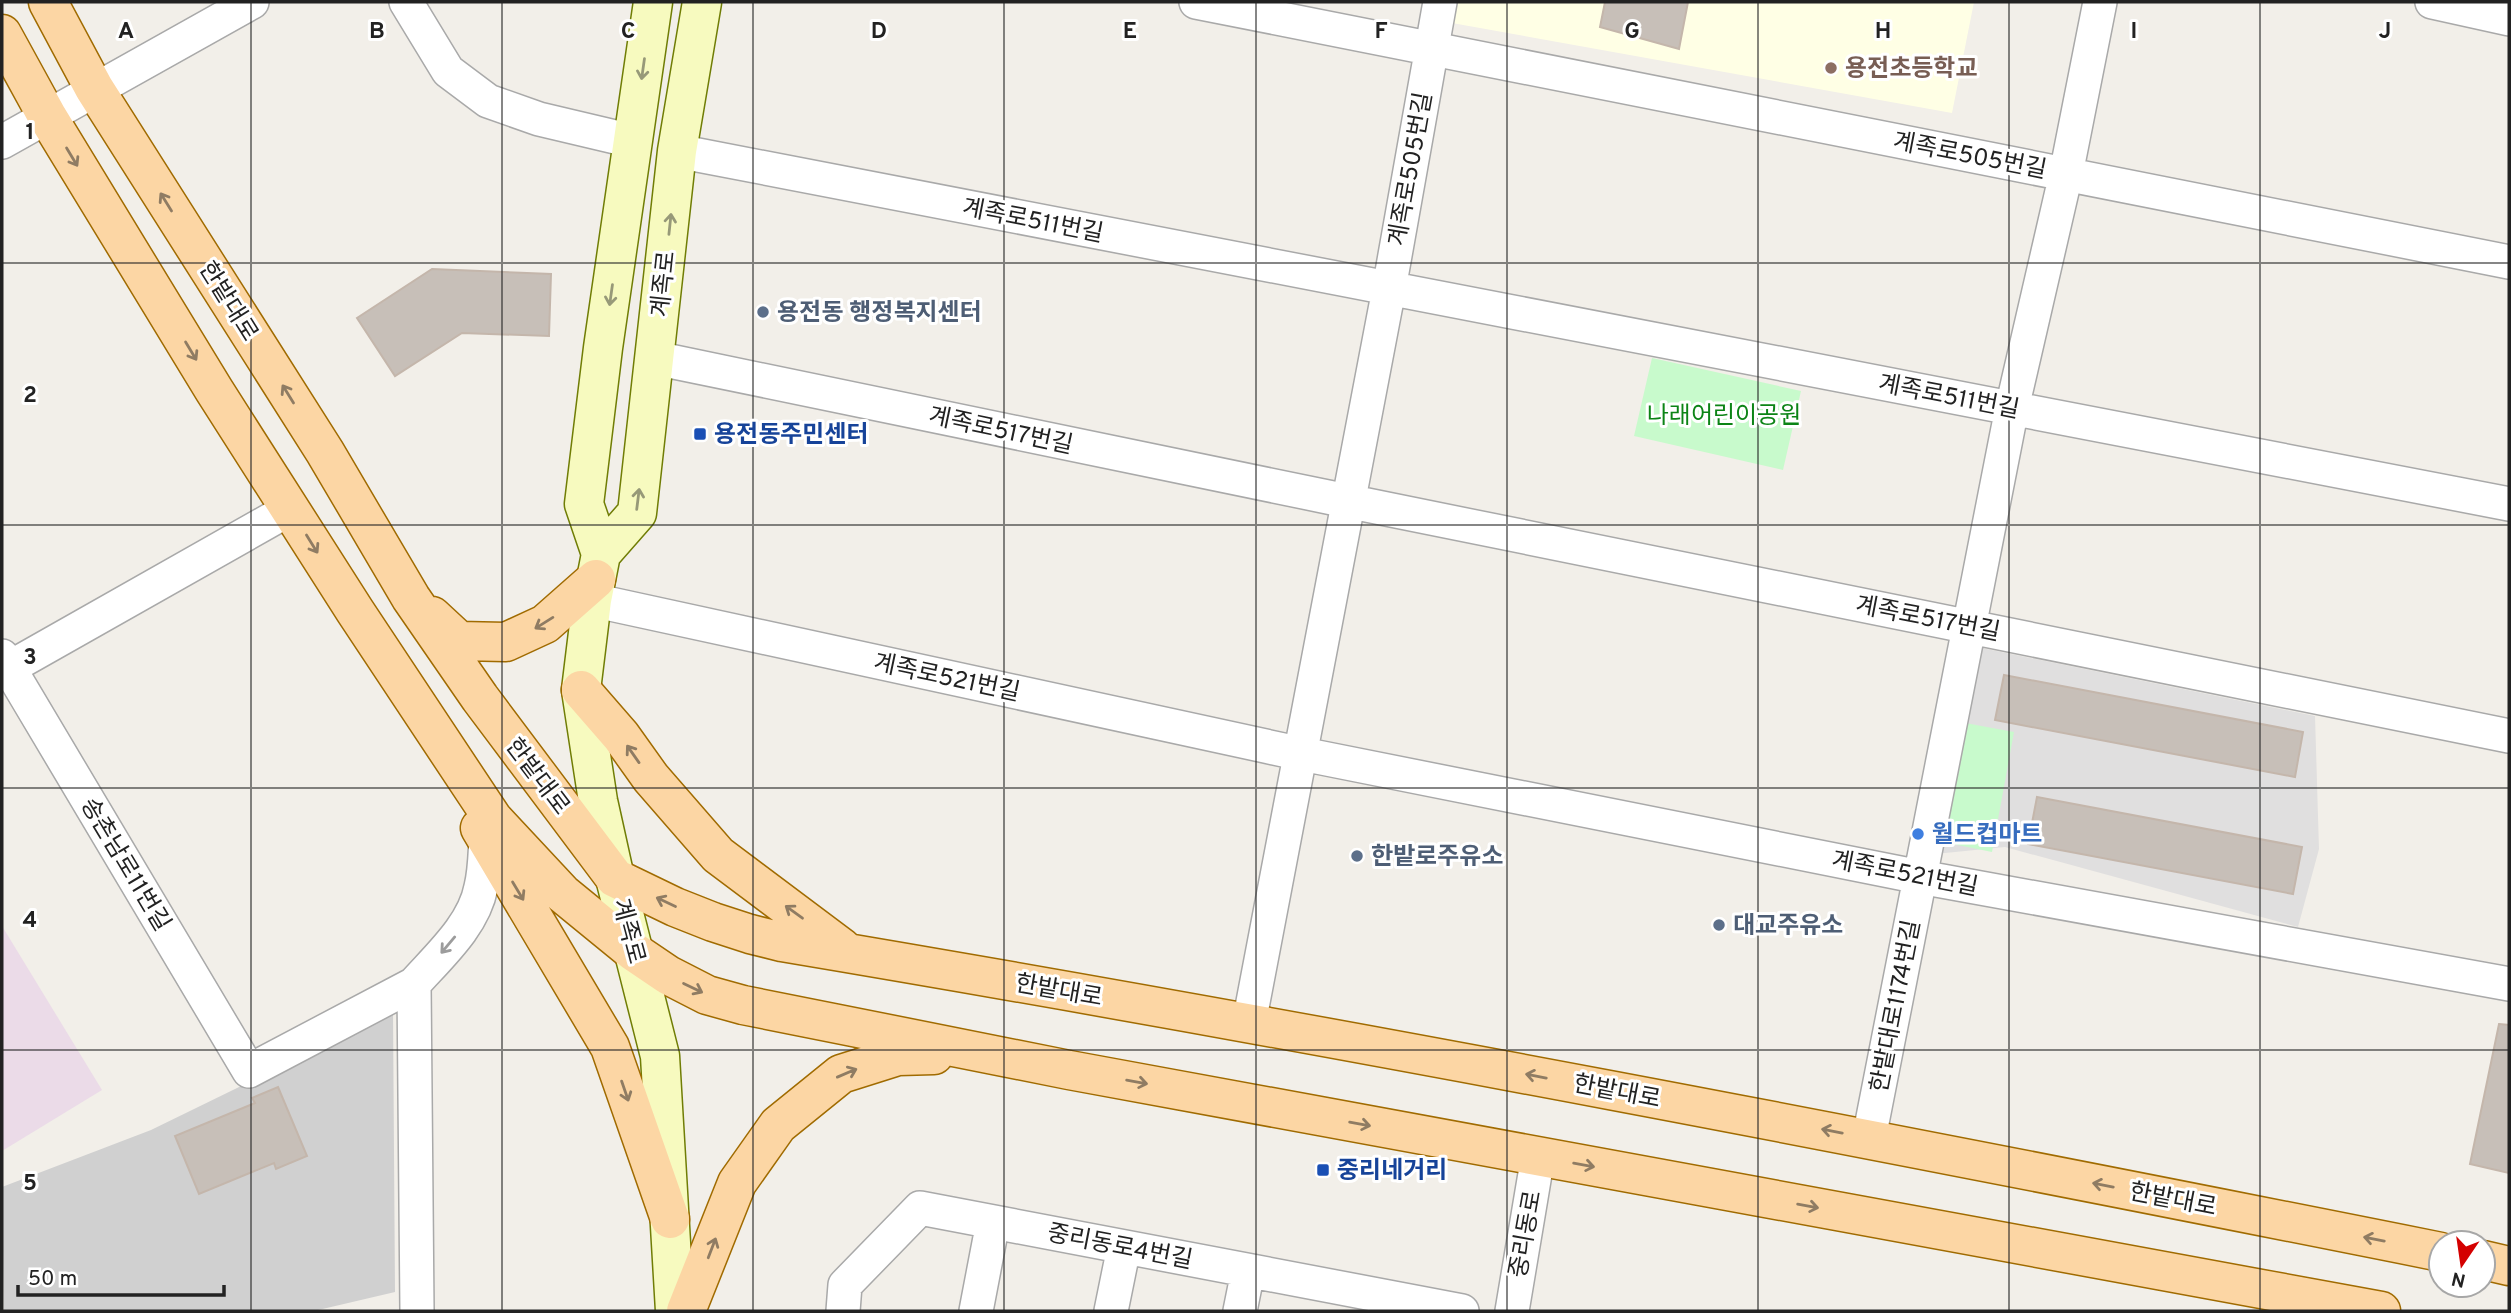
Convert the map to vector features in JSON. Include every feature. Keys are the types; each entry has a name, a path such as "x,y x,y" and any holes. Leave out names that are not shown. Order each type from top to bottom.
{"main road":[{"name":"한밭대로","path":"48,2 94,88 325,452 411,598 480,698 615,878 676,907 750,934 1250,1023 1869,1138 2427,1249"},
{"name":"계족로","path":"653,2 603,348 584,505 596,578 581,690 598,801 660,1056 675,1311"},
{"name":"계족로","path":"596,578 636,513 677,151 702,2"},
{"path":"2,34 47,116 290,509 493,819 563,894 634,952 668,975 707,995 743,1005 1069,1070 2381,1311"},
{"path":"411,598 459,641 506,642 545,624 596,578"},
{"path":"581,690 621,736 651,778 718,855 849,953"},
{"path":"431,723 443,766 610,1047 670,1219"},
{"path":"686,1311 737,1183 778,1125 841,1074 898,1056 959,1055 1069,1070"}],"street":[{"path":"2,142 94,88 252,2"},
{"path":"406,2 448,71 488,102 539,119 632,141"},
{"name":"계족로505번길","path":"1195,2 1250,7 1431,48 2509,262"},
{"path":"1431,48 1440,2"},
{"name":"한밭대로1174번길","path":"1869,1138 2011,408 2066,174 2100,2"},
{"path":"2432,2 2509,19"},
{"name":"계족로505번길","path":"1390,289 1431,48"},
{"name":"계족로511번길","path":"677,151 2509,504"},
{"path":"1250,1023 1347,501 1390,289"},
{"name":"계족로517번길","path":"655,358 2509,736"},
{"path":"5,662 290,509"},
{"name":"계족로521번길","path":"596,578 1301,754 1920,877 2509,984"},
{"name":"송촌남로11번길","path":"5,662 249,1071 415,984"},
{"path":"417,1311 415,984 473,911 481,888 486,838"},
{"name":"중리동로","path":"1512,1311 1538,1156"},
{"name":"중리동로4번길","path":"843,1311 845,1285 920,1208 1248,1270 1368,1302 1462,1311"},
{"path":"976,1311 993,1222"},
{"path":"1111,1311 1124,1247"},
{"path":"1240,1311 1248,1270"}],"shaded area":[{"name":"용전초등학교","path":"1456,2 1974,2 1952,113 1452,23"},
{"path":"1977,647 2315,716 2319,849 2298,927 2005,847 1935,854"},
{"path":"2,926 102,1090 2,1151"},
{"path":"393,1012 395,1292 314,1311 4,1311 2,1187 151,1130"}],"green space":[{"name":"나래어린이공원","path":"1652,358 1801,391 1783,470 1634,436"},
{"path":"1960,722 2014,732 1992,852 1938,841"}],"building":[{"path":"1605,2 1688,2 1679,49 1600,27"},
{"path":"432,269 551,274 549,336 462,333 395,376 357,318"},
{"path":"2004,675 2303,732 2295,777 1995,720"},
{"path":"2037,797 2302,847 2293,894 2028,844"},
{"path":"2499,1024 2509,1025 2509,1173 2470,1164"},
{"path":"278,1087 307,1156 276,1169 274,1163 199,1194 175,1136 255,1103 252,1098"}],"place":[{"name":"용전초등학교","path":"1831,68"},
{"name":"용전동 행정복지센터","path":"763,312"},
{"name":"용전동주민센터","path":"700,434"},
{"name":"월드컵마트","path":"1918,834"},
{"name":"한밭로주유소","path":"1357,856"},
{"name":"대교주유소","path":"1719,925"},
{"name":"중리네거리","path":"1323,1170"}]}
